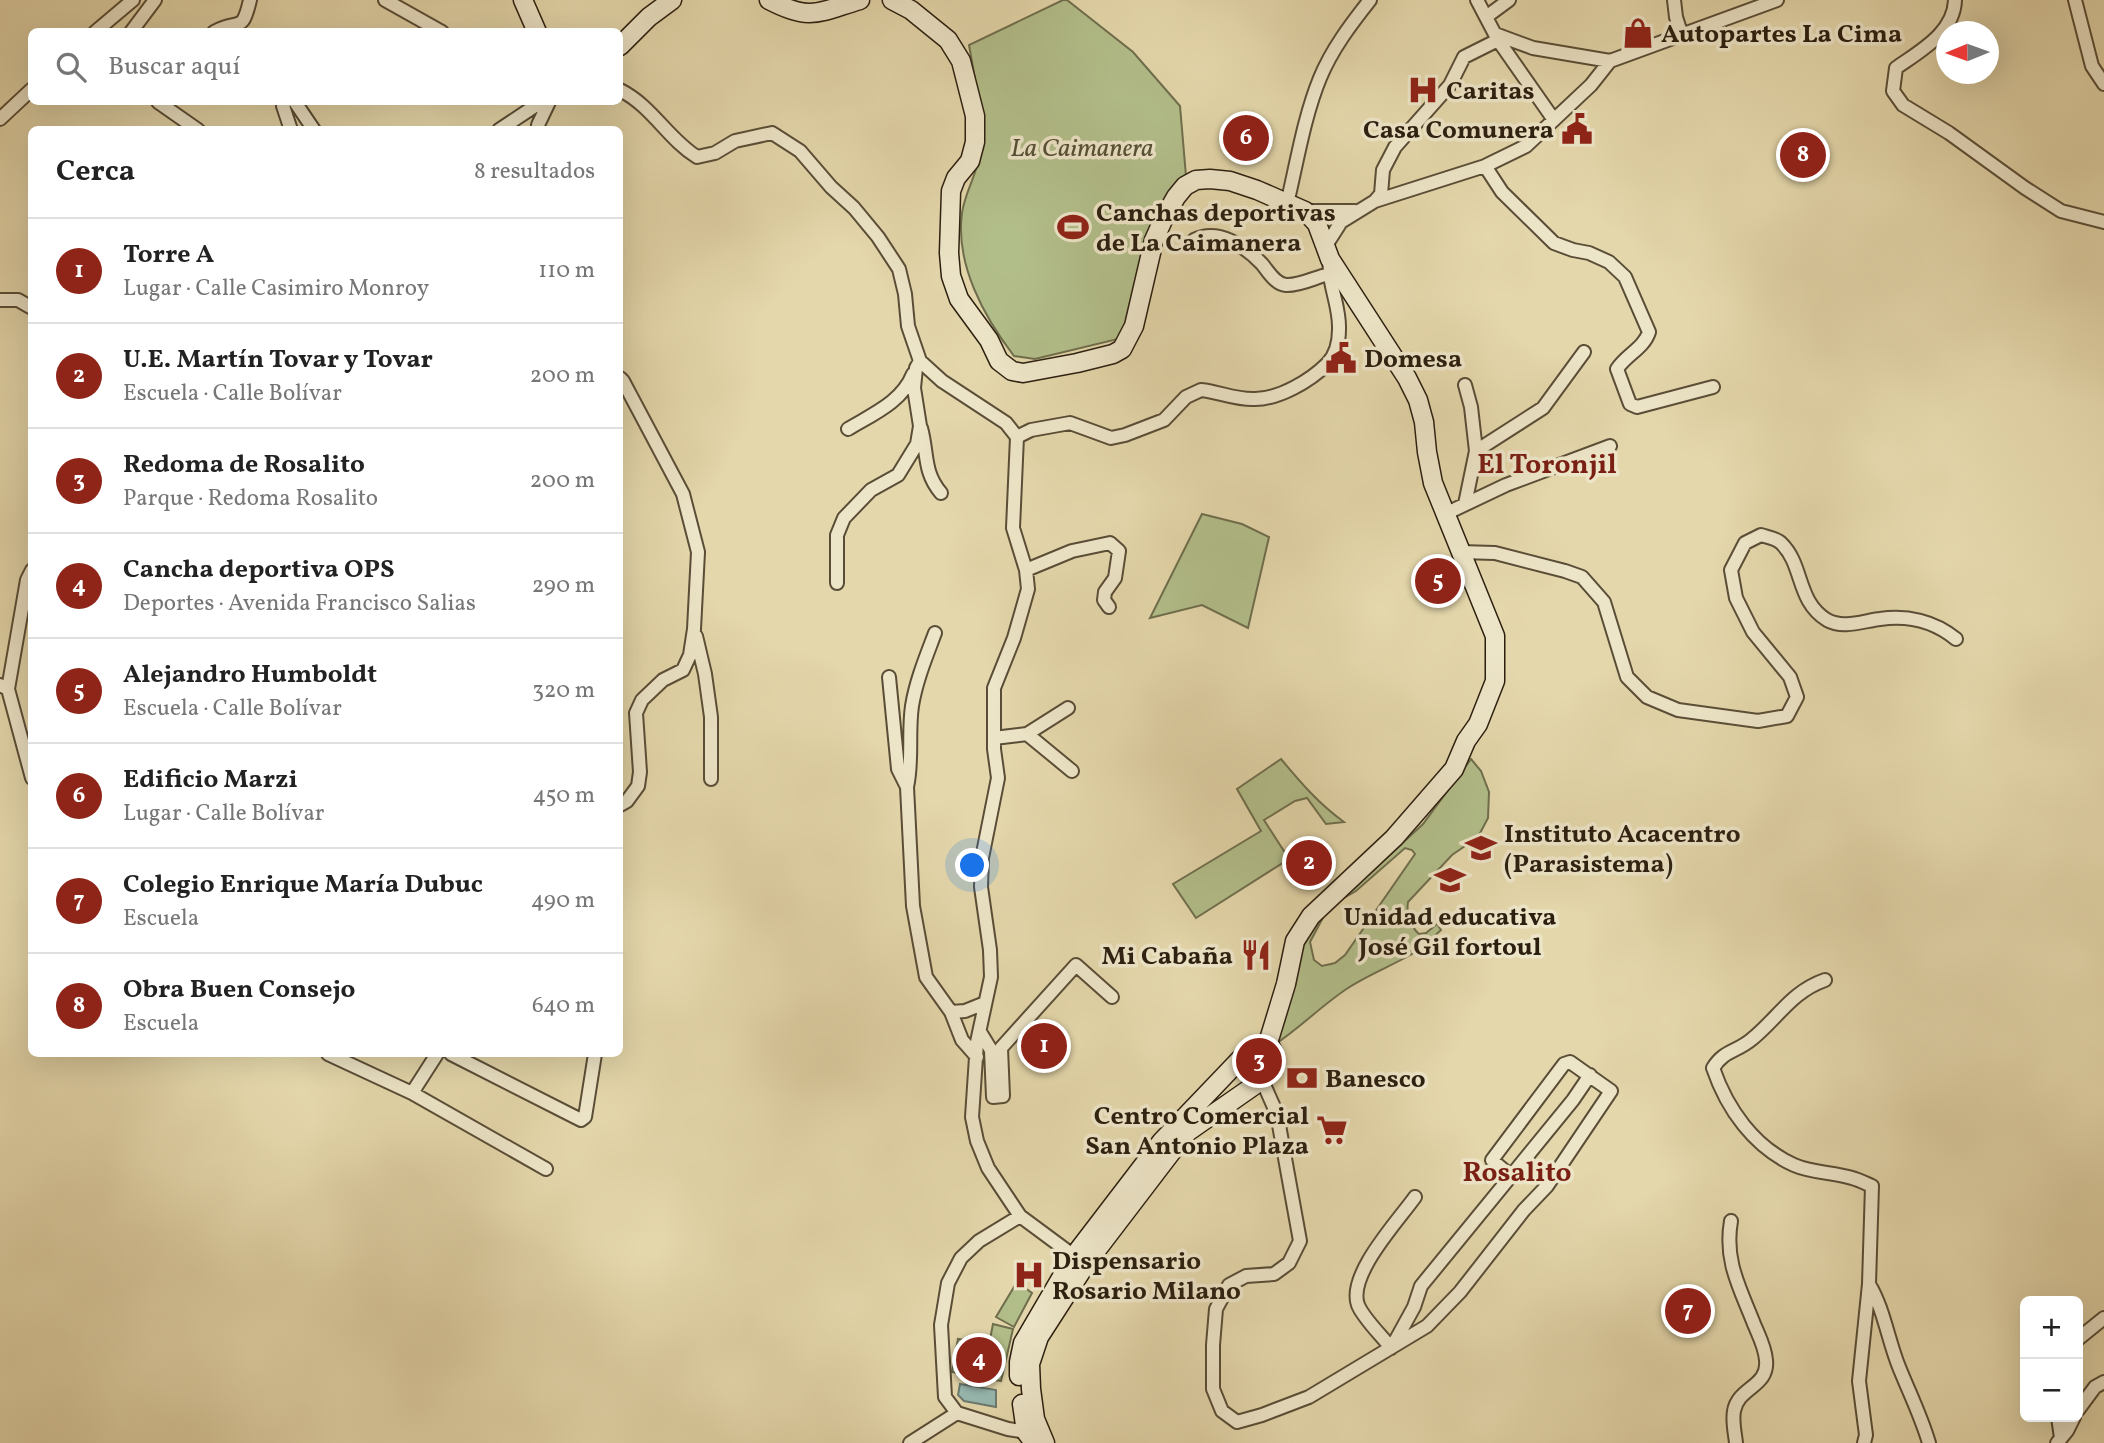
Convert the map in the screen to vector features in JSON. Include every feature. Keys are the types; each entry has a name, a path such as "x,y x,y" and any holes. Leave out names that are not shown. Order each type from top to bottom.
{"street":[{"path":"100,28 133,0"},
{"path":"134,28 155,0"},
{"path":"221,28 239,25 245,20 250,0"},
{"path":"384,0 435,28"},
{"path":"523,0 535,28"},
{"path":"623,43 649,17 672,0"},
{"path":"769,0 803,15 823,13 860,0"},
{"path":"892,0 911,10 948,40 961,61 975,116 975,142 970,161 951,191 951,276 959,299 989,340 999,361 1012,371 1023,373 1077,363 1113,354 1122,349 1134,326 1154,240 1176,197 1185,186 1196,180 1230,181 1305,211 1355,211"},
{"path":"1287,204 1320,79 1344,34 1370,0"},
{"path":"1477,0 1497,37 1554,120"},
{"path":"1486,17 1510,0"},
{"path":"1674,0 1682,36"},
{"path":"1375,201 1381,194 1383,170 1395,147 1450,85 1464,57 1497,37 1533,48 1610,61 1777,0"},
{"path":"1955,0 1955,12 1937,38 1896,68 1893,91 1903,105 1959,140 2061,211 2104,222"},
{"path":"2075,0 2092,66 2104,84"},
{"path":"1194,240 1215,235 1246,249 1277,281 1285,285 1328,260 1341,222 1355,211 1375,201 1485,166 1526,146 1591,85 1610,61"},
{"path":"623,92 653,114 681,147 697,157 715,153 735,141 772,133 800,151 878,237 899,269 908,326 918,364 914,388 926,443 928,472 941,493"},
{"path":"0,118 28,93"},
{"path":"162,105 192,126"},
{"path":"284,105 289,126"},
{"path":"297,105 311,126"},
{"path":"505,126 536,105"},
{"path":"538,126 548,105"},
{"path":"1485,166 1502,192 1554,243 1609,262 1625,277 1649,332 1647,339 1617,369 1630,404 1637,407 1713,387"},
{"path":"1017,437 1031,430 1070,422 1111,438 1164,420 1186,397 1201,390 1227,397 1253,400 1268,398 1290,389 1328,363 1338,346 1339,326 1328,260 1317,224 1305,211"},
{"path":"1045,1443 1035,1419 1031,1388 1031,1364 1039,1337 1086,1264 1186,1133 1264,1077 1274,1059 1268,1043 1286,984 1295,941 1311,916 1394,838 1454,769 1466,741 1478,724 1495,681 1494,636 1433,482 1418,400 1407,378 1328,260"},
{"path":"0,300 18,300 28,305"},
{"path":"1476,451 1543,408 1584,352"},
{"path":"848,429 896,400 906,389 918,364"},
{"path":"918,364 1006,422 1017,437 1013,528 1026,570 1028,589 1014,638 994,688 998,778 982,858 981,887 991,977 977,1042 972,1117 976,1141 988,1168 1020,1216 1074,1256"},
{"path":"623,381 682,494 698,552 690,655 684,670 663,680 642,700 636,713 640,772 638,786 623,803"},
{"path":"1465,385 1471,407 1476,451 1465,504"},
{"path":"836,583 837,535 844,519 872,490 898,475 917,444 920,425"},
{"path":"1445,514 1506,485 1610,446"},
{"path":"1460,552 1495,553 1565,570 1582,577 1604,601 1627,677 1647,696 1678,710 1758,721 1787,716 1797,698 1790,677 1753,632 1736,598 1731,570 1745,543 1761,535 1779,541 1791,556 1808,602 1825,619 1839,625 1911,617 1943,629 1955,639"},
{"path":"1026,570 1072,551 1110,543 1119,551 1115,578 1105,592 1104,600 1109,607"},
{"path":"28,578 4,687 28,765"},
{"path":"694,629 705,674 711,717 710,779"},
{"path":"934,633 916,684 912,709 911,772 907,787 913,906 926,977 951,1012 962,1040 977,1057"},
{"path":"889,677 898,769 907,787"},
{"path":"995,738 1027,734 1068,708"},
{"path":"1027,734 1072,771"},
{"path":"980,1032 991,1049 993,1097 1003,1096 1001,1048 1076,965 1112,997"},
{"path":"1825,979 1808,986 1751,1040 1720,1056 1713,1068 1747,1132 1770,1150 1794,1166 1851,1178 1872,1186 1870,1284 1859,1381 1866,1435 1864,1443"},
{"path":"951,1012 965,1011 985,1003"},
{"path":"1030,1438 1019,1362 1023,1343 1074,1256 1162,1141 1244,1057 1256,1046 1268,1043"},
{"path":"334,1057 412,1093 546,1169"},
{"path":"412,1093 436,1057"},
{"path":"457,1057 581,1120 585,1117 595,1057"},
{"path":"1244,1057 1242,1066 1247,1074 1255,1078 1264,1077"},
{"path":"1264,1077 1277,1114 1300,1241 1289,1263 1274,1274 1246,1276 1229,1285 1216,1309 1213,1389 1222,1411 1237,1422 1309,1397 1427,1326 1460,1292 1524,1210 1547,1186 1611,1091 1570,1062 1564,1064 1492,1160 1511,1176"},
{"path":"1391,1348 1414,1307 1421,1286 1573,1100 1590,1075"},
{"path":"1391,1348 1358,1306 1355,1290 1364,1268 1415,1197"},
{"path":"1020,1216 979,1241 961,1258 948,1283 941,1325 943,1375 945,1397 957,1413 1030,1438"},
{"path":"1731,1221 1728,1244 1730,1261 1761,1340 1767,1364 1763,1378 1741,1395 1733,1412 1736,1443"},
{"path":"1870,1284 1929,1443"},
{"path":"2083,1335 2104,1318"},
{"path":"2083,1403 2095,1387 2104,1382"},
{"path":"910,1443 957,1413"},
{"path":"2058,1422 2059,1441"},
{"path":"2059,1441 2071,1422"}],"green space":[{"name":"La Caimanera","path":"1067,0 1133,52 1180,106 1186,176 1118,339 1035,359 1014,356 1003,341 974,289 963,251 962,213 981,146 979,108 969,45"},
{"path":"1202,514 1242,524 1269,537 1248,628 1202,605 1150,618"},
{"path":"1281,759 1318,800 1344,822 1326,824 1307,798 1295,801 1264,820 1289,859 1196,918 1173,884 1261,831 1237,789"},
{"path":"1471,759 1481,771 1489,792 1488,818 1478,837 1452,855 1408,902 1409,919 1419,934 1426,933 1437,924 1441,930 1416,952 1348,988 1274,1045 1302,940 1326,912 1310,942 1314,960 1322,966 1335,963 1345,955 1415,854 1405,848 1356,891 1330,906 1355,887 1423,824"},
{"path":"1017,1282 1032,1293 1014,1327 996,1317"},
{"path":"993,1324 1013,1329 1001,1381 952,1372 958,1339 989,1344"}],"water":[{"path":"960,1384 996,1390 996,1407 964,1401 958,1395"}],"place":[{"name":"Autopartes La Cima","path":"1638,33"},
{"name":"Caritas","path":"1423,90"},
{"name":"Casa Comunera","path":"1577,129"},
{"name":"Edificio Marzi","path":"1246,138"},
{"name":"Obra Buen Consejo","path":"1803,155"},
{"name":"Canchas deportivas de La Caimanera","path":"1073,227"},
{"name":"Domesa","path":"1341,358"},
{"name":"Alejandro Humboldt","path":"1438,581"},
{"name":"Instituto Acacentro (Parasistema)","path":"1481,848"},
{"name":"U.E. Martín Tovar y Tovar","path":"1309,863"},
{"name":"Unidad educativa José Gil fortoul","path":"1450,880"},
{"name":"Mi Cabaña","path":"1256,955"},
{"name":"Torre A","path":"1044,1046"},
{"name":"Redoma de Rosalito","path":"1259,1061"},
{"name":"Banesco","path":"1302,1078"},
{"name":"Centro Comercial San Antonio Plaza","path":"1332,1130"},
{"name":"Dispensario Rosario Milano","path":"1029,1275"},
{"name":"Colegio Enrique María Dubuc","path":"1688,1311"},
{"name":"Cancha deportiva OPS","path":"979,1360"}],"district":[{"name":"El Toronjil","path":"1547,463"},
{"name":"Rosalito","path":"1517,1171"}]}
